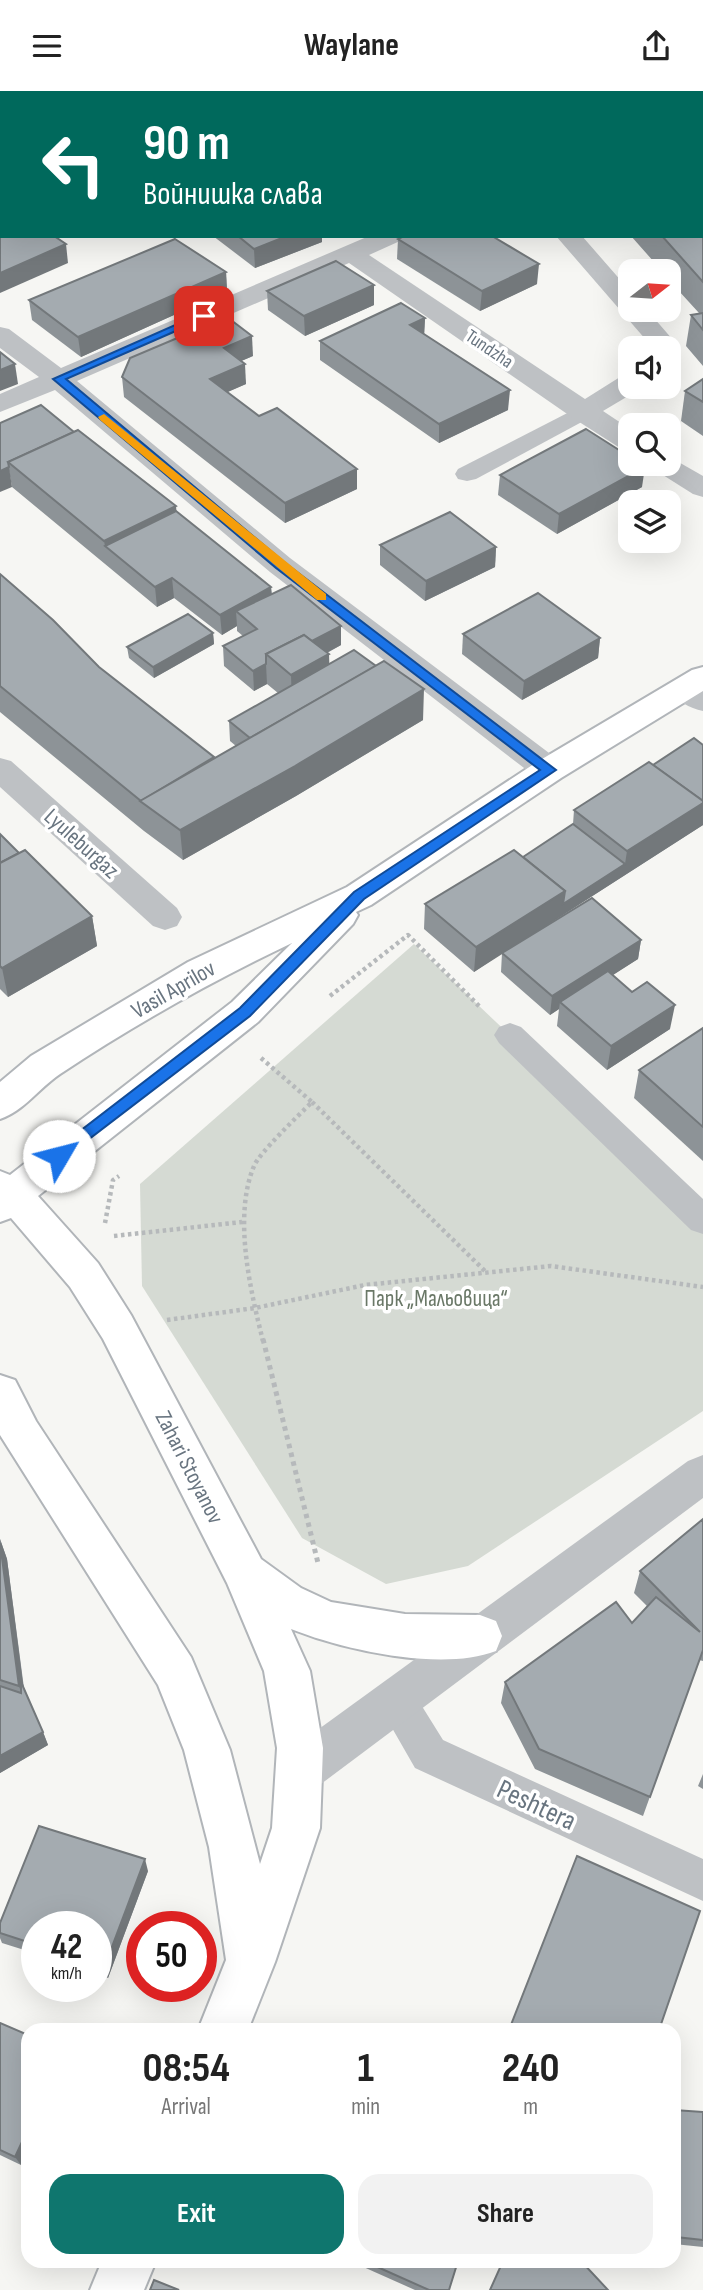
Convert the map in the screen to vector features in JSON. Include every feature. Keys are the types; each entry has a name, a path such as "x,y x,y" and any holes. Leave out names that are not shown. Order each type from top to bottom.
{"street":[{"path":"0,404 386,238"},
{"path":"570,238 618,293"},
{"name":"Tundzha","path":"350,253 618,434"},
{"path":"644,322 656,336"},
{"path":"0,335 58,379 280,565 549,770"},
{"path":"583,412 618,390"},
{"path":"681,474 703,488"},
{"name":"Vasil Aprilov","path":"0,1104 44,1066 201,971 359,896 549,770 697,689"},
{"name":"Lyuleburgaz","path":"0,769 165,917"},
{"name":"Vasil Aprilov","path":"4,1196 245,1012 359,896"},
{"name":"Zahari Stoyanov","path":"4,1196 84,1275 117,1327 245,1573 287,1671 300,1748 296,1828 250,1962 226,2023"},
{"path":"0,1393 11,1431 175,1672 207,1750 233,1847 250,1962"},
{"path":"300,1771 703,1474"},
{"path":"245,1573 286,1603 337,1625 400,1637 480,1636"},
{"path":"117,2290 126,2268"}],"lane":[{"path":"467,474 583,412"},
{"path":"510,1035 703,1220"},
{"name":"Peshtera","path":"396,1700 429,1754 703,1880"}],"path":[{"path":"321,1003 408,935 510,1035"},
{"path":"256,1053 312,1102 487,1273"},
{"path":"312,1102 254,1164 242,1222 255,1308 319,1567"},
{"path":"105,1226 113,1180"},
{"path":"103,1237 242,1222"},
{"path":"117,1327 255,1308 365,1285 551,1266 703,1287"}],"green space":[{"name":"Парк „Мальовица“","path":"414,944 703,1219 703,1411 468,1566 386,1584 302,1538 142,1286 140,1184"}],"building":[{"path":"0,238 57,238 66,244 0,273"},
{"path":"240,238 282,238 254,249"},
{"path":"495,238 539,264 482,291 398,239"},
{"path":"664,238 703,238 703,282"},
{"path":"175,239 226,272 78,337 29,300"},
{"path":"336,261 374,285 304,316 267,291"},
{"path":"401,303 425,318 410,325 510,390 439,424 320,341"},
{"path":"703,313 703,330 691,315"},
{"path":"227,317 252,336 224,348 245,364 210,379 259,416 277,408 357,469 285,503 122,377 130,358"},
{"path":"0,352 15,364 0,370"},
{"path":"703,379 703,402 685,391"},
{"path":"41,405 74,432 8,462 9,467 0,471 0,423"},
{"path":"586,429 618,449 618,476 629,476 559,514 500,475"},
{"path":"78,430 176,506 104,541 8,462"},
{"path":"176,511 271,587 220,615 172,578 155,587 105,546"},
{"path":"450,512 496,547 426,581 380,545"},
{"path":"0,574 53,620 99,667 214,757 141,801 0,686"},
{"path":"291,585 341,626 312,641 304,635 266,654 266,664 253,671 223,646 257,629 236,611"},
{"path":"538,593 600,638 524,681 463,634"},
{"path":"188,614 213,633 153,667 127,647"},
{"path":"304,635 329,654 291,675 266,654"},
{"path":"354,650 376,666 250,738 229,721"},
{"path":"384,661 424,689 295,766 180,830 140,801"},
{"path":"694,738 703,745 703,801 653,765"},
{"path":"649,762 703,803 627,851 574,810"},
{"path":"573,824 625,864 563,904 565,891 523,857"},
{"path":"0,834 19,853 0,863"},
{"path":"25,850 92,916 2,968 0,863"},
{"path":"514,850 565,891 476,947 425,904"},
{"path":"592,898 641,940 552,996 502,953"},
{"path":"608,971 632,992 647,982 675,1005 611,1046 560,1002"},
{"path":"703,1028 703,1127 639,1070"},
{"path":"703,1519 703,1650 650,1797 539,1749 505,1682 616,1602 632,1623 656,1597 700,1632 640,1571"},
{"path":"0,1543 19,1686 0,1680"},
{"path":"21,1682 43,1732 0,1756 0,1686 21,1693"},
{"path":"39,1826 145,1859 112,1947 112,1911 21,1911 21,1940 0,1933 0,1923"},
{"path":"577,1856 700,1911 661,2023 512,2023"},
{"path":"0,2023 21,2032 21,2144 15,2157 0,2150"},
{"path":"681,2110 703,2112 703,2240 681,2238"},
{"path":"380,2268 456,2268 449,2290 429,2290"},
{"path":"500,2268 588,2268 608,2290 490,2290"},
{"path":"154,2280 179,2290 150,2290"}],"slow traffic":[{"path":"104,417 322,597"}],"route":[{"path":"59,1156 245,1012 359,896 549,770 280,565 58,379 204,316"}]}
